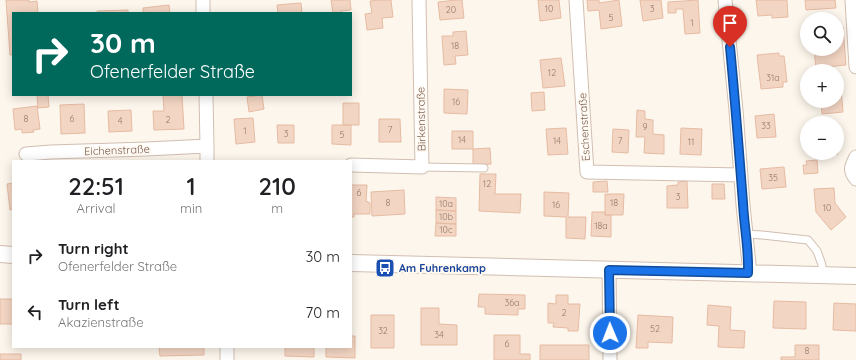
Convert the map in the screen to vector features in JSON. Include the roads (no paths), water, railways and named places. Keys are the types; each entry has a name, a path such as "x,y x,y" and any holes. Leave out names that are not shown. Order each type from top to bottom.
{"street":[{"name":"Birkenstraße","path":"352,165 422,166 419,0"},
{"name":"Eschenstraße","path":"576,0 587,172 741,175"},
{"path":"725,0 749,264 748,273"},
{"path":"852,0 856,68"},
{"path":"206,96 206,160"},
{"name":"Eichenstraße","path":"26,154 207,146"},
{"path":"856,157 851,166 851,172 856,179"},
{"path":"0,254 12,254"},
{"path":"352,263 856,276"},
{"path":"609,270 610,360"},
{"path":"226,348 227,360"}],"lane":[{"path":"422,166 484,168"},
{"path":"746,234 762,234 808,240 817,251 822,265 822,275"}],"place":[{"name":"Am Fuhrenkamp","path":"385,268"}]}
